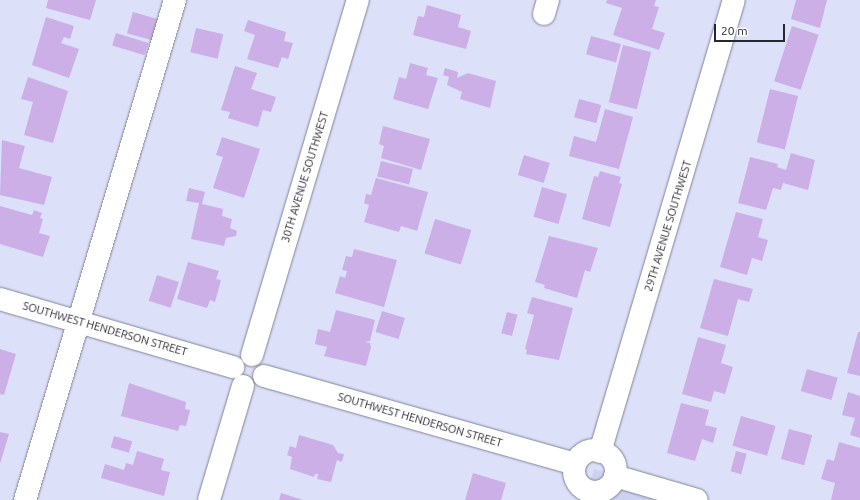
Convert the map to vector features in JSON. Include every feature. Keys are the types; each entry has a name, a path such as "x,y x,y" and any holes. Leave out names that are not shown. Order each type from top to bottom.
{"street":[{"path":"25,500 77,321 175,0"},
{"name":"30TH AVENUE SOUTHWEST","path":"252,355 358,0"},
{"name":"29TH AVENUE SOUTHWEST","path":"600,452 734,0"},
{"name":"SOUTHWEST HENDERSON STREET","path":"0,299 233,367"},
{"path":"252,355 261,360 264,376 253,387 243,386 234,379 233,367 241,356 252,355"},
{"name":"SOUTHWEST HENDERSON STREET","path":"264,376 575,464"},
{"path":"209,500 243,386"},
{"path":"600,452 614,463 615,476 603,491 588,496 575,478 575,464 584,454 600,452"},
{"path":"615,476 697,500"}],"shaded area":[{"path":"594,469 697,500 585,500"}],"building":[{"path":"48,0 96,0 90,20 46,8"},
{"path":"607,0 656,0 654,6 659,7 652,29 665,33 659,50 613,35 622,8 606,3"},
{"path":"796,0 827,0 820,28 791,19"},
{"path":"427,5 461,15 458,27 471,31 466,49 413,35 418,16 424,17"},
{"path":"133,12 158,19 152,40 127,33"},
{"path":"46,17 74,26 70,39 64,37 61,43 79,49 69,78 32,65"},
{"path":"248,20 286,32 284,41 293,43 288,59 282,57 278,68 247,59 255,35 244,31"},
{"path":"792,26 819,35 801,90 774,81"},
{"path":"196,28 223,34 218,59 190,52"},
{"path":"116,33 149,43 145,55 112,45"},
{"path":"591,36 621,44 616,62 586,54"},
{"path":"623,45 651,52 637,109 609,102"},
{"path":"410,63 428,68 426,75 438,78 428,109 393,99 399,77 406,79"},
{"path":"235,66 257,73 251,89 276,97 271,112 263,110 258,127 228,118 230,112 221,110"},
{"path":"445,68 458,72 457,78 468,73 496,81 490,108 460,99 462,92 447,85 449,77 443,75"},
{"path":"28,77 68,91 53,143 24,135 33,102 21,99"},
{"path":"770,89 798,96 785,149 757,142"},
{"path":"579,99 601,105 596,123 574,117"},
{"path":"605,109 633,117 619,169 569,156 574,136 596,142"},
{"path":"383,126 430,139 421,170 381,158 384,146 379,144"},
{"path":"222,137 260,149 244,198 213,188 223,157 216,155"},
{"path":"2,140 25,146 19,168 52,177 44,205 0,195"},
{"path":"791,153 815,160 808,190 783,183 781,190 773,188 766,210 738,203 750,157 778,164 777,167 786,170"},
{"path":"524,155 550,163 544,183 518,175"},
{"path":"381,161 413,169 409,185 377,177"},
{"path":"600,171 621,177 619,183 622,184 610,227 582,219 594,176 598,177"},
{"path":"376,178 428,192 417,231 401,226 399,232 364,222 369,205 364,203 366,194 371,195"},
{"path":"542,187 567,194 558,224 533,217"},
{"path":"189,188 205,192 202,204 223,209 222,216 232,219 230,228 237,231 236,236 226,238 224,246 191,239 199,203 186,201"},
{"path":"0,206 32,215 34,210 42,213 40,218 43,219 39,233 50,236 43,257 0,244"},
{"path":"736,212 763,219 758,237 768,240 762,261 752,258 747,275 720,267"},
{"path":"435,219 471,230 461,265 424,253"},
{"path":"549,236 598,248 590,272 585,270 577,298 544,288 545,285 535,282"},
{"path":"354,249 397,260 384,307 335,293 340,276 345,278 347,271 342,270 346,256 352,257"},
{"path":"188,262 219,271 216,279 221,280 215,302 210,300 207,308 177,299"},
{"path":"157,275 179,282 171,308 149,301"},
{"path":"714,279 753,289 749,302 738,299 728,336 700,328"},
{"path":"532,297 573,308 559,360 526,354 527,350 525,349 534,315 527,313"},
{"path":"336,310 375,320 370,341 365,342 370,343 371,347 366,366 324,356 327,347 315,344 318,329 330,332"},
{"path":"382,311 405,318 399,339 376,332"},
{"path":"507,312 518,315 512,336 501,333"},
{"path":"858,332 860,332 860,376 847,373"},
{"path":"698,337 726,345 721,363 733,367 725,394 714,391 711,402 682,394"},
{"path":"0,349 16,354 4,395 0,394"},
{"path":"807,369 838,378 831,400 801,391"},
{"path":"129,383 186,402 185,409 190,410 186,426 180,425 178,431 121,416"},
{"path":"848,392 860,396 860,438 850,435 855,418 842,415"},
{"path":"681,403 709,410 705,425 717,428 713,443 702,439 695,461 667,453"},
{"path":"741,416 776,426 767,456 732,446"},
{"path":"789,429 812,435 804,465 781,459"},
{"path":"0,432 9,434 0,464"},
{"path":"299,435 333,445 338,453 344,454 342,462 337,460 331,482 317,479 318,474 315,474 314,477 290,469 292,457 287,455 290,446 296,448"},
{"path":"114,436 132,441 129,453 111,448"},
{"path":"839,442 860,448 860,500 831,500 835,483 821,479 827,459 834,461"},
{"path":"137,451 164,459 161,470 170,472 164,496 101,478 105,464 124,470 126,463 133,465"},
{"path":"736,451 747,454 741,474 731,471"},
{"path":"473,473 506,483 501,500 465,500"},
{"path":"281,493 303,500 279,500"}]}
